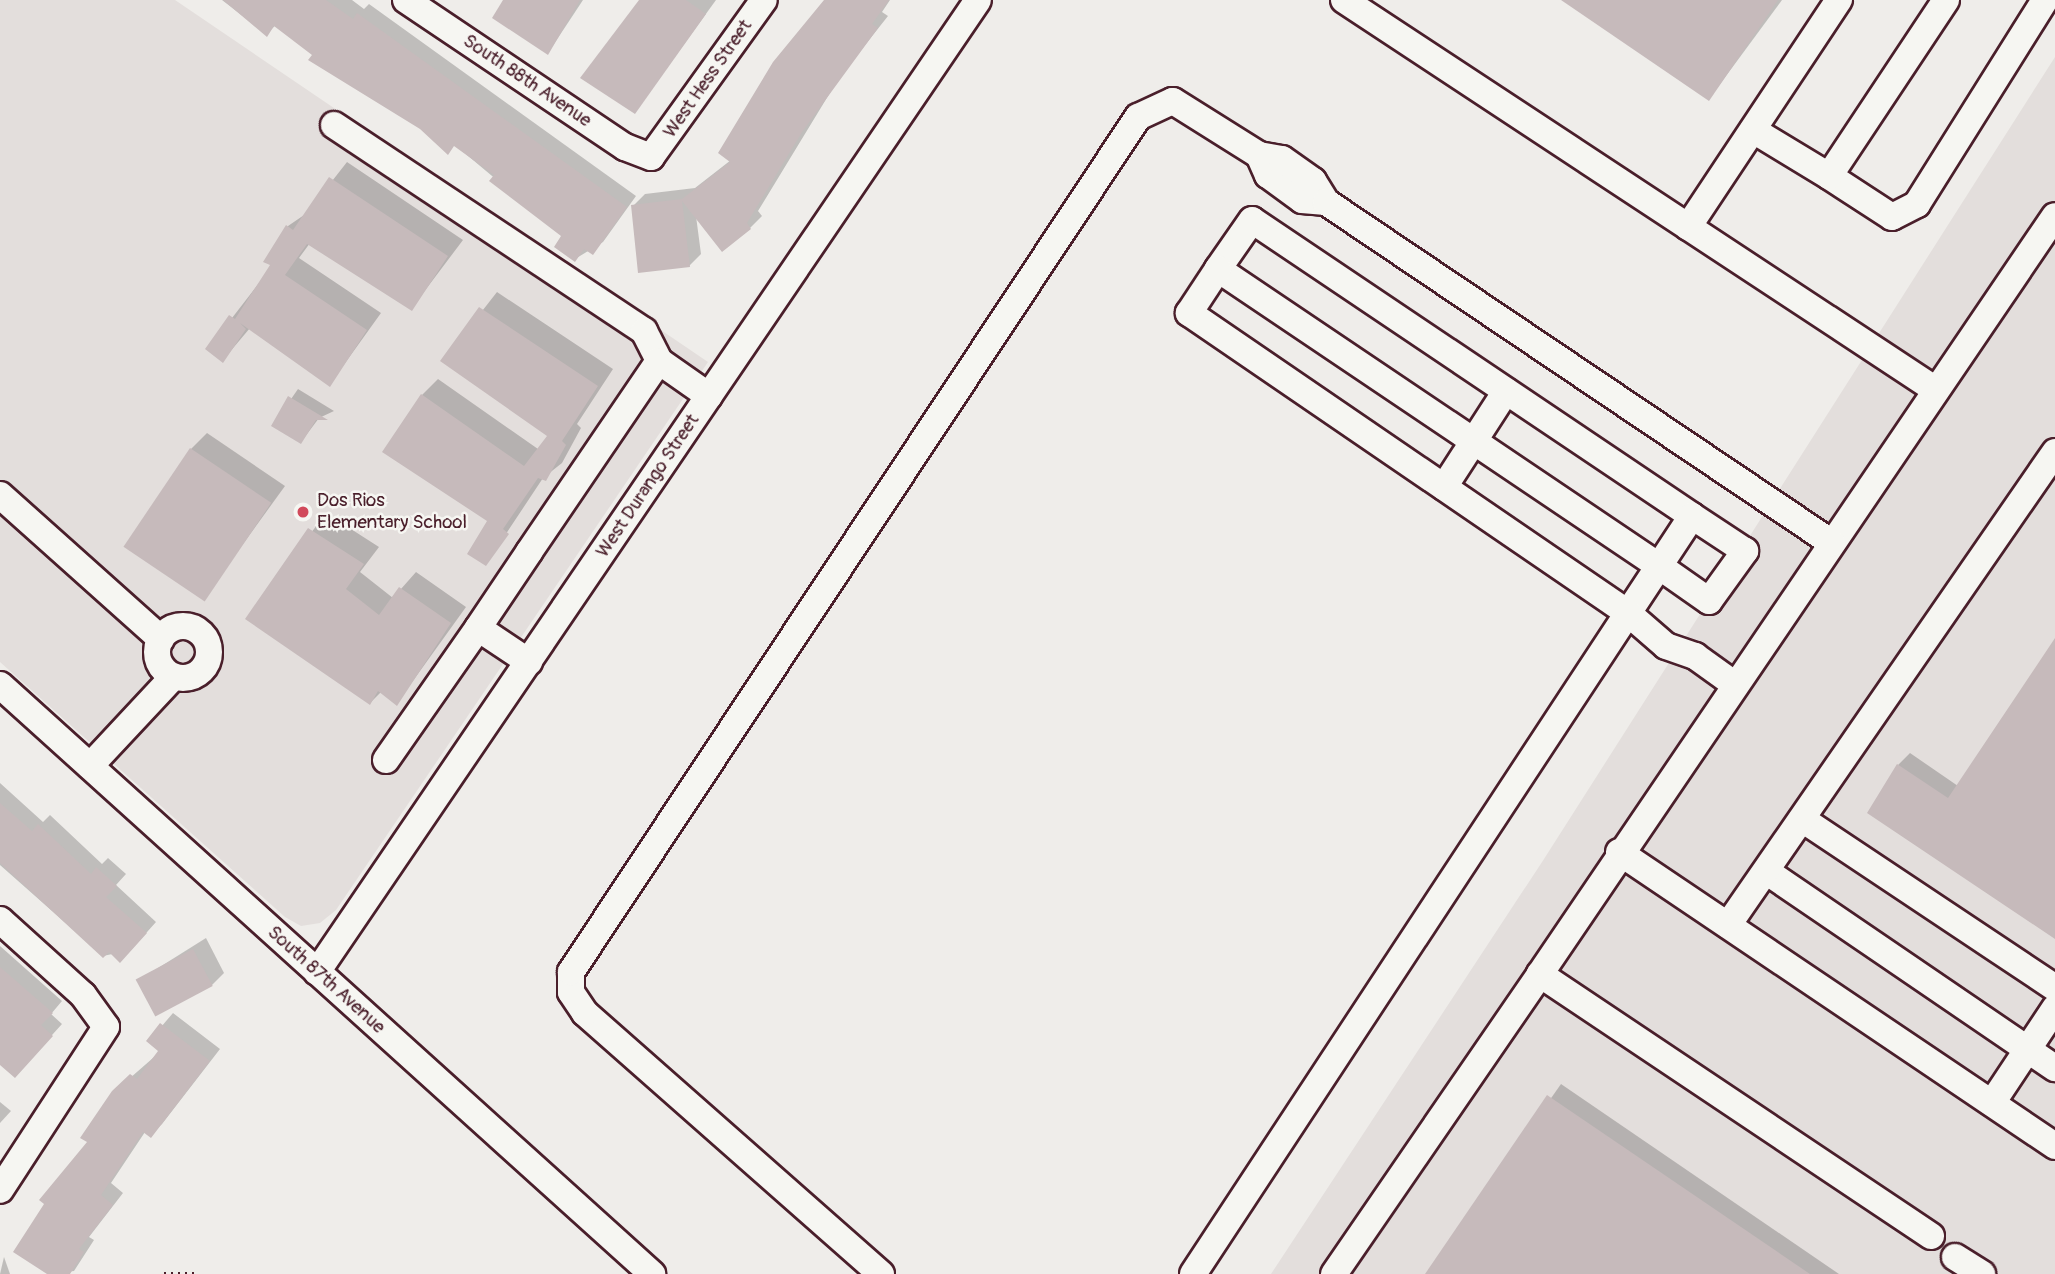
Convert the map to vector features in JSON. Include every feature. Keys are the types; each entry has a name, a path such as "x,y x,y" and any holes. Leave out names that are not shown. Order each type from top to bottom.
{"street":[{"name":"South 88th Avenue","path":"406,0 442,10 625,147 651,157"},
{"name":"West Hess Street","path":"651,157 764,0"},
{"name":"West Durango Street","path":"317,972 978,0"},
{"path":"1343,0 1936,390"},
{"path":"1688,227 1839,0"},
{"path":"1829,176 1946,0"},
{"path":"1753,130 1892,217 1917,204 2045,0"},
{"path":"881,1274 585,1013 571,992 570,972 1138,117 1173,101 1259,155 1268,175 1302,200 1326,202 1832,543"},
{"path":"334,125 644,331 659,361 709,396"},
{"path":"1334,1274 1540,974 1619,852 2055,216"},
{"path":"1218,269 1709,601 1745,551 1252,220 1218,269 1189,313 1639,619 1665,624 1691,641 1695,656 1734,684"},
{"path":"386,760 659,361"},
{"path":"1444,487 1506,391"},
{"path":"1728,925 2055,452"},
{"path":"0,495 161,639"},
{"path":"1193,1274 1639,619 1659,566 1692,516"},
{"path":"90,766 173,677 199,674 208,661 208,644 199,631 183,626 161,639"},
{"path":"478,628 529,662"},
{"path":"161,639 160,665 173,677"},
{"name":"South 87th Avenue","path":"0,685 652,1274"},
{"path":"1802,819 2055,988"},
{"path":"1619,852 2055,1146"},
{"path":"1766,871 2055,1068"},
{"path":"0,920 83,995 106,1027 0,1189"},
{"path":"1540,974 1931,1236"},
{"path":"1992,1103 2055,1008"},
{"path":"1955,1257 1982,1274"}],"path":[{"path":"164,1274 199,1274"}],"shaded area":[{"name":"Dos Rios Elementary School","path":"0,0 175,0 708,362 336,910 320,923 301,926 285,917 0,662"},
{"path":"2055,57 2055,1274 1271,1274 1544,859"}],"building":[{"path":"223,0 326,0 353,19 357,13 627,207 593,255 584,249 575,262 554,247 561,236 489,181 494,175 454,146 448,155 420,129 308,60 312,55 274,26 267,37"},
{"path":"503,0 580,0 548,55 492,18"},
{"path":"639,0 686,0 706,14 635,114 580,78"},
{"path":"824,0 889,0 872,24 878,28 802,132 747,223 751,229 722,252 682,201 690,267 638,273 631,205 682,199 730,162 718,153 773,62"},
{"path":"1561,0 1778,0 1709,101"},
{"path":"329,177 448,256 412,311 307,244 285,275 367,330 330,387 240,323 246,329 223,363 205,349 229,315 235,319 270,265 263,262 286,225 293,230"},
{"path":"479,307 598,386 562,441 566,445 546,481 538,478 503,529 509,534 486,566 467,554 487,521 382,452 421,394 524,466 547,436 440,361"},
{"path":"288,396 328,420 316,420 301,444 271,426"},
{"path":"190,448 271,503 205,601 123,547"},
{"path":"308,528 364,564 346,589 379,615 399,587 451,623 397,706 378,691 370,705 245,619"},
{"path":"2055,638 2055,939 1867,813 1897,764 1948,798"},
{"path":"0,803 32,831 38,824 91,874 96,867 117,886 106,897 147,933 120,963 109,952 103,958 0,863"},
{"path":"193,949 213,986 155,1017 136,980"},
{"path":"0,967 53,1013 41,1025 53,1036 15,1078 0,1065"},
{"path":"160,1023 210,1061 151,1138 143,1132 101,1195 113,1205 79,1249 84,1252 70,1274 47,1274 13,1252 44,1204 39,1200 87,1142 80,1138 112,1091 130,1074 137,1079 158,1051 146,1041"},
{"path":"1547,1095 1810,1274 1425,1274"}],"place":[{"name":"Dos Rios Elementary School","path":"303,512"}]}
